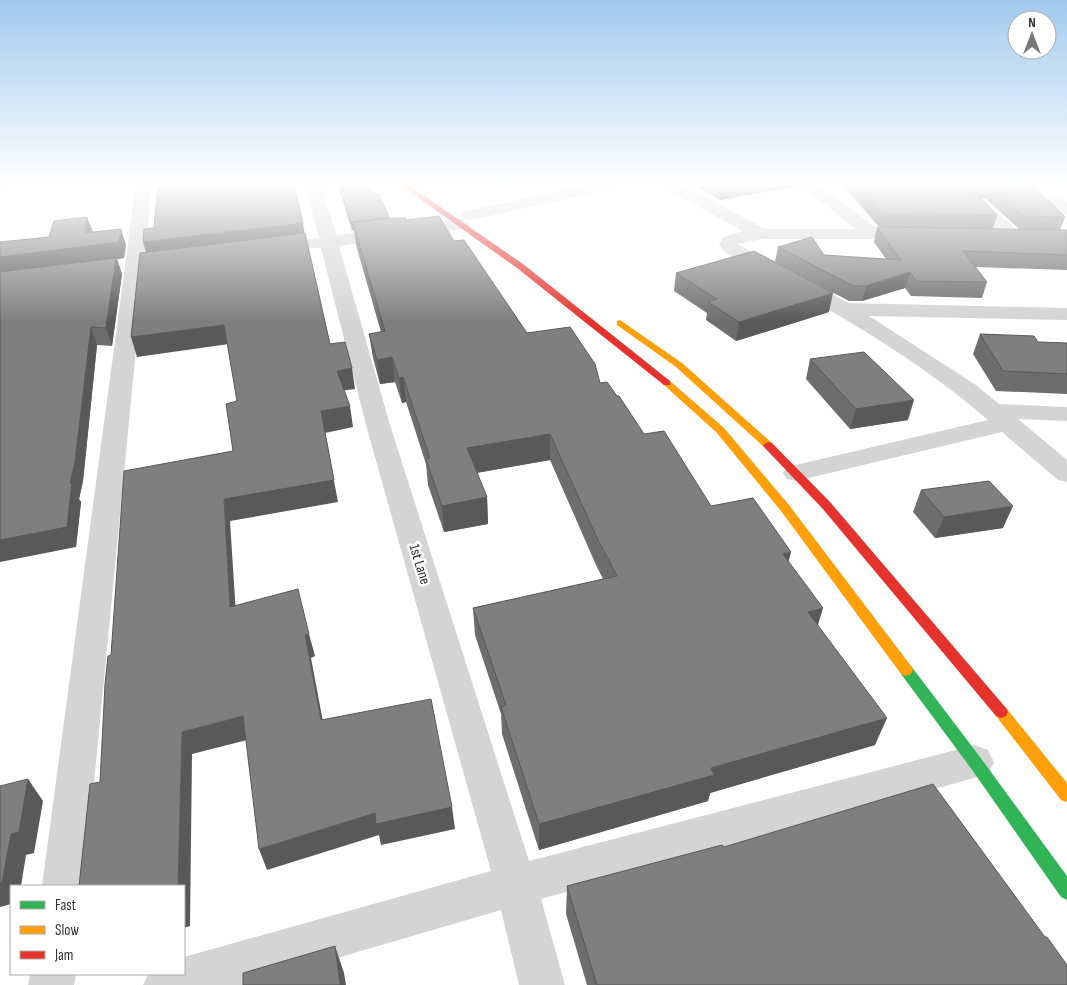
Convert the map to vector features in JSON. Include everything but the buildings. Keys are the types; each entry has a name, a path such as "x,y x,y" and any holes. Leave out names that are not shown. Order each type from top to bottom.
{"main road":[{"path":"480,230 520,266 667,382 720,430 785,508 975,762 1067,891"},
{"path":"607,314 692,377 796,473 826,505 1010,723 1067,795"},
{"path":"667,382 692,377"}],"street":[{"path":"63,885 139,230"},
{"name":"1st Lane","path":"326,230 378,425 516,885 542,985"},
{"path":"291,246 330,242 390,230"},
{"path":"754,230 762,234"},
{"path":"869,230 874,234"},
{"path":"987,236 1023,237 1014,230"},
{"path":"930,235 762,234 737,237 729,241 728,245 732,250 845,309 968,390 1067,474"},
{"path":"845,309 1067,314"},
{"path":"796,473 999,417 1067,414"},
{"path":"166,985 516,885 975,762"}],"traffic: fast":[{"path":"906,670 975,762 1067,891"}],"traffic: slow":[{"path":"620,323 679,365 768,445"},
{"path":"667,383 720,430 785,508 906,670"},
{"path":"1001,712 1067,795"}],"traffic: jam":[{"path":"468,230 520,266 667,383"},
{"path":"768,445 826,505 1001,712"}]}
